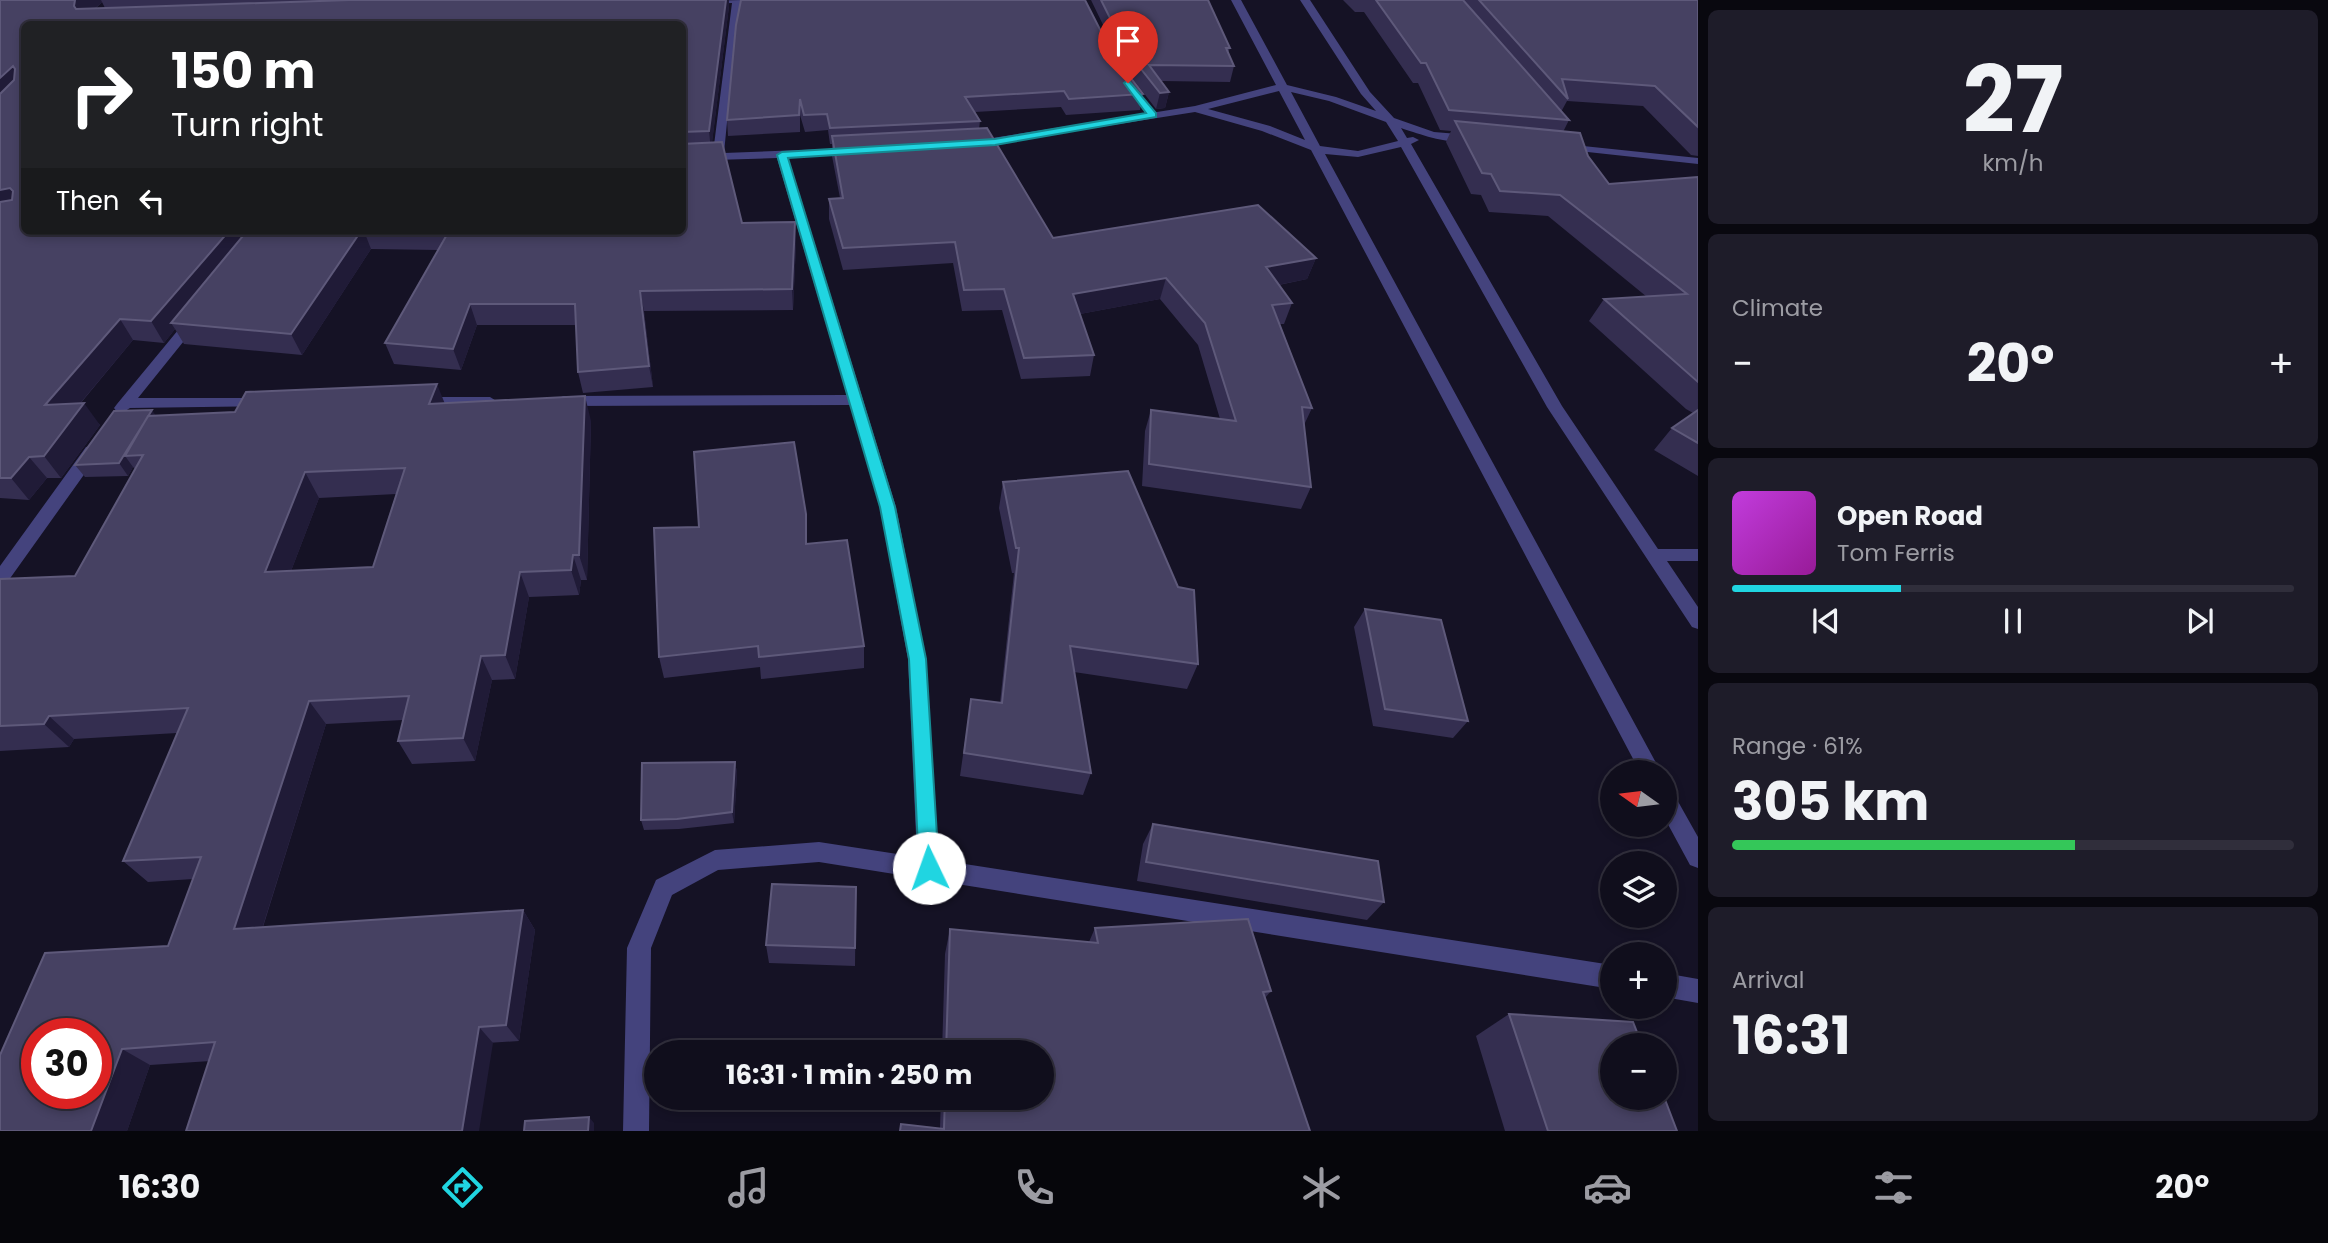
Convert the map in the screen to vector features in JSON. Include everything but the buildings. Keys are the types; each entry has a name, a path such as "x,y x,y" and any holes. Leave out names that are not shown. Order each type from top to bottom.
{"street":[{"path":"696,1 737,0 730,40 718,158"},
{"path":"1237,0 1281,87 1318,151 1645,760"},
{"path":"1305,0 1366,94 1393,123 1555,407 1698,622"},
{"path":"960,145 995,142 1149,110 1195,109 1281,87 1332,99 1432,135 1483,140"},
{"path":"1195,109 1237,118 1318,151 1351,155 1380,151 1432,135"},
{"path":"1563,137 1572,147"},
{"path":"1546,145 1698,162"},
{"path":"686,158 865,151"},
{"path":"782,155 888,507 917,659 929,868"},
{"path":"0,579 126,403 202,311"},
{"path":"552,401 855,400"},
{"path":"401,402 511,402"},
{"path":"126,403 277,403"},
{"path":"1653,555 1698,555"},
{"path":"1677,820 1698,858"},
{"path":"636,1131 639,948 664,888 715,860 819,852 1600,975"},
{"path":"1677,987 1698,990"}],"route":[{"path":"929,868 917,659 888,507 782,155 995,142 1152,115 1128,83"}]}
